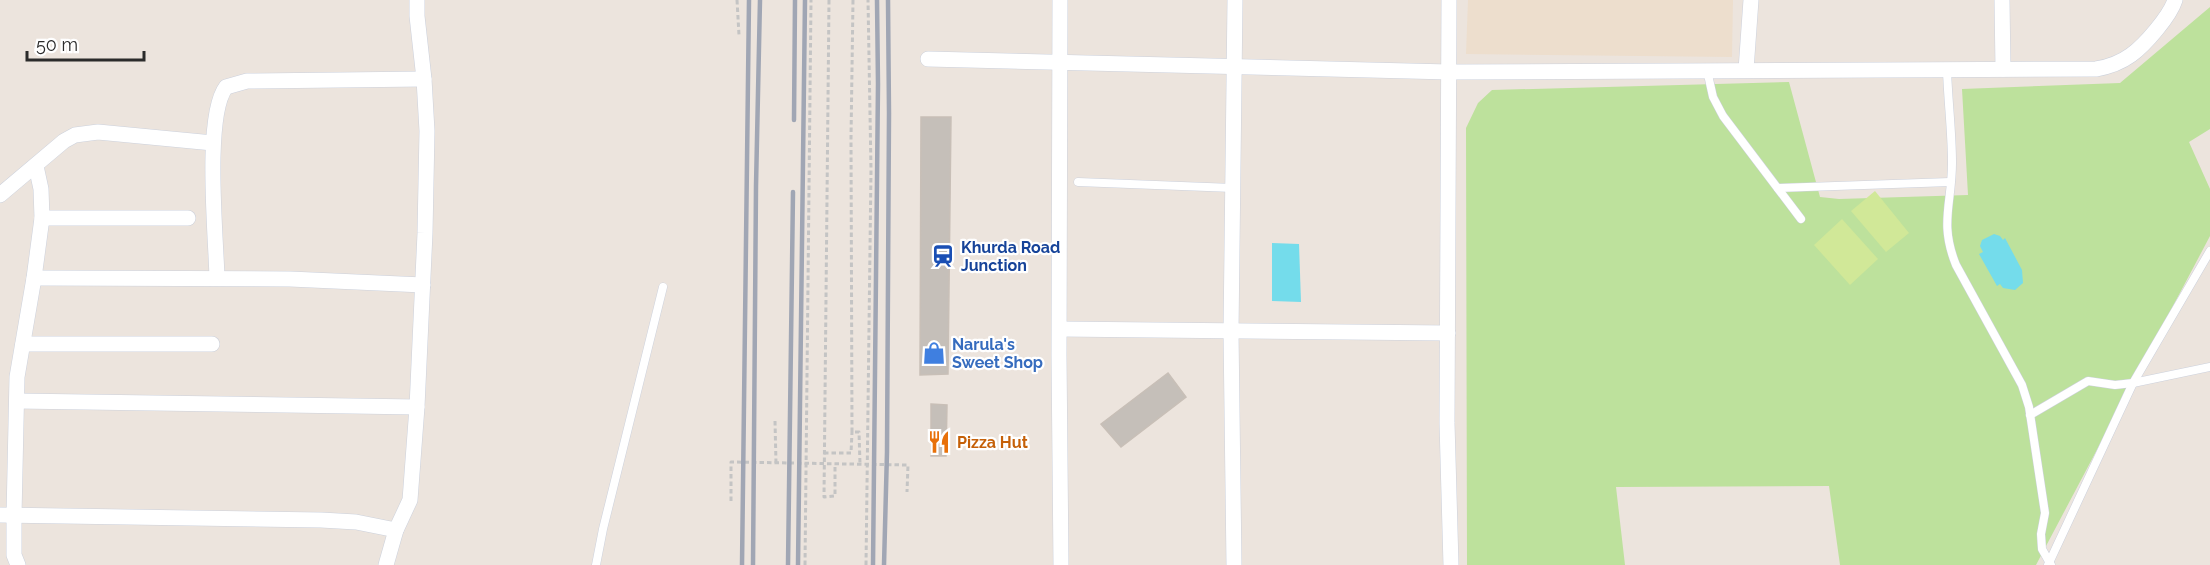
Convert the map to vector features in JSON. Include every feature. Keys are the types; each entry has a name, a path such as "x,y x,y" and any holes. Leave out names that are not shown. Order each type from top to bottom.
{"street":[{"path":"386,565 396,530 410,500 417,407 427,131 417,0"},
{"path":"1060,0 1061,565"},
{"path":"1234,565 1231,332 1235,0"},
{"path":"1449,0 1447,470 1451,565"},
{"path":"1746,70 1751,0"},
{"path":"2002,0 2003,69"},
{"path":"928,59 1449,72 2096,69 2107,67 2132,54 2163,21 2175,0"},
{"path":"217,278 213,142 217,105 226,87 247,81 424,79"},
{"path":"0,195 64,141 86,132 213,142"},
{"path":"17,565 7,515 17,376 42,218 36,166"},
{"path":"42,218 188,218"},
{"path":"34,278 290,279 423,285"},
{"path":"1060,329 1448,333"},
{"path":"23,344 212,344"},
{"path":"17,401 417,407"},
{"path":"7,515 321,520 356,522 396,530"}],"lane":[{"path":"1947,69 1952,165 1946,220 1948,246 1956,265 2022,385 2030,415 2045,513 2041,534 2042,549 2049,564"},
{"path":"1707,70 1713,97 1723,116 1801,219"},
{"path":"1078,182 1233,188"},
{"path":"1778,188 1950,182"},
{"path":"2049,564 2133,383 2210,251"},
{"path":"596,565 663,287"},
{"path":"2030,415 2088,381 2115,385 2133,383 2210,367"}],"path":[{"path":"737,0 739,35"},
{"path":"805,565 811,0"},
{"path":"829,0 824,497 835,496 835,464"},
{"path":"824,453 851,453 851,138 854,0"},
{"path":"866,565 871,170 868,0"},
{"path":"776,421 776,464"},
{"path":"852,432 859,432 860,464"},
{"path":"731,501 731,462 908,465 907,492"}],"shaded area":[{"path":"1468,0 1733,0 1732,57 1466,54"}],"green space":[{"path":"2210,7 2210,129 2189,142 2210,189 2210,236 2036,565 1840,565 1829,486 1616,487 1625,565 1467,565 1466,128 1478,103 1492,90 1789,82 1820,197 1839,199 1968,195 1962,89 2120,83"},
{"path":"1875,191 1909,233 1886,252 1851,211"},
{"path":"1842,219 1878,259 1850,285 1814,245"}],"water":[{"path":"1994,234 2003,240 2005,238 2022,270 2023,283 2015,290 2003,288 2000,284 1997,286 1979,254 1983,252 1980,246 1982,240"},
{"path":"1272,243 1299,244 1301,302 1272,301"}],"building":[{"path":"921,117 951,117 948,374 920,375"},
{"path":"1168,373 1186,397 1121,447 1101,424"},
{"path":"931,404 947,405 946,456 931,456"}],"railway":[{"path":"742,565 749,0"},
{"path":"753,565 760,0"},
{"path":"794,120 795,0"},
{"path":"798,565 805,0"},
{"path":"873,565 877,0"},
{"path":"884,565 887,452 888,0"},
{"path":"788,565 793,192"}],"place":[{"name":"Khurda Road Junction","path":"943,256"},
{"name":"Narula's Sweet Shop","path":"934,353"},
{"name":"Pizza Hut","path":"939,442"}]}
